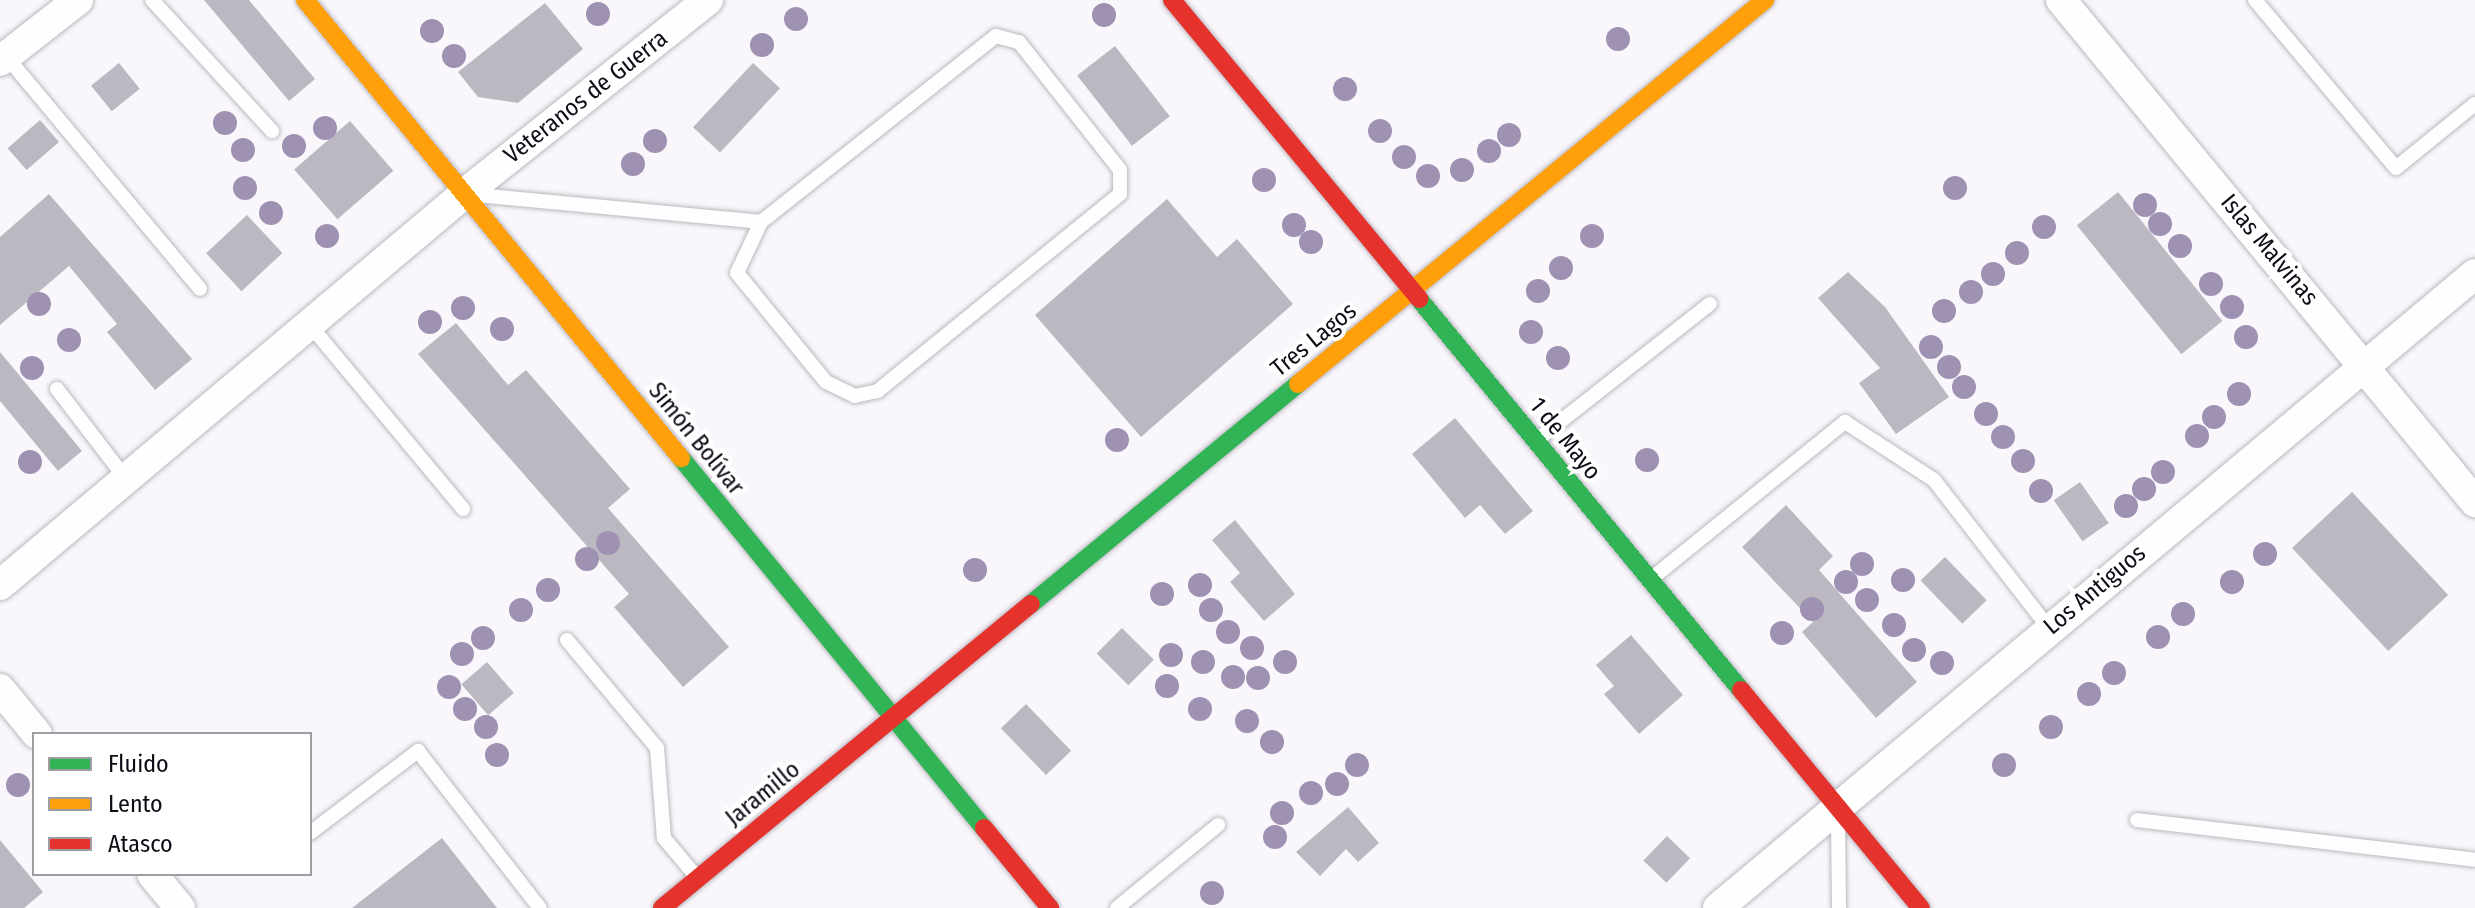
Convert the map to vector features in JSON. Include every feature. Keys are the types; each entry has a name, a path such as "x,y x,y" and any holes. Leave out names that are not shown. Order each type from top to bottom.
{"street":[{"path":"3,59 78,0"},
{"name":"Simón Bolívar","path":"305,0 1050,908"},
{"name":"Veteranos de Guerra","path":"0,585 464,194 708,0"},
{"name":"1 de Mayo","path":"1172,0 1921,908"},
{"name":"Tres Lagos","path":"894,718 1765,0"},
{"name":"Islas Malvinas","path":"2061,0 2475,502"},
{"name":"Los Antiguos","path":"1718,908 2475,274"},
{"path":"0,689 35,732"},
{"name":"Jaramillo","path":"662,908 894,718"},
{"path":"154,876 180,908"}],"lane":[{"path":"152,0 272,131"},
{"path":"2255,0 2396,168 2475,104"},
{"path":"464,194 761,222 996,36 1019,42 1120,170 1120,194 878,391 855,396 826,382 737,273 761,222"},
{"path":"3,59 200,289"},
{"path":"1535,441 1710,304"},
{"path":"309,324 463,509"},
{"path":"57,389 126,479"},
{"path":"1650,580 1845,422 1934,480 2049,628"},
{"path":"567,640 657,748 664,838 698,878"},
{"path":"312,831 418,751 540,908"},
{"path":"1838,807 1839,908"},
{"path":"2137,820 2475,860"},
{"path":"1117,908 1218,825"}],"building":[{"path":"204,0 249,0 315,79 289,101"},
{"path":"545,3 583,49 518,103 478,97 458,72"},
{"path":"1115,46 1170,116 1132,146 1077,76"},
{"path":"119,63 140,89 112,111 91,86"},
{"path":"753,63 780,88 720,153 693,127"},
{"path":"40,120 59,142 27,170 8,148"},
{"path":"350,121 393,171 337,219 294,170"},
{"path":"2118,192 2222,321 2181,354 2077,225"},
{"path":"49,194 192,359 155,390 107,332 117,324 69,266 0,325 0,237"},
{"path":"1167,199 1217,257 1237,239 1293,304 1141,437 1035,315"},
{"path":"247,215 282,253 242,291 206,253"},
{"path":"1848,272 1885,307 1949,397 1896,434 1859,383 1880,368 1818,298"},
{"path":"456,323 508,385 526,370 630,489 608,508 729,647 683,687 614,607 629,594 418,354"},
{"path":"0,352 82,451 58,471 0,401"},
{"path":"1455,418 1533,511 1505,534 1480,505 1465,518 1412,454"},
{"path":"2080,482 2109,523 2082,541 2054,500"},
{"path":"2352,492 2448,595 2388,651 2292,548"},
{"path":"1786,505 1833,556 1819,570 1917,682 1876,718 1802,632 1813,622 1742,547"},
{"path":"1235,520 1295,594 1264,621 1230,582 1240,573 1212,540"},
{"path":"1945,557 1987,600 1962,624 1921,581"},
{"path":"1122,628 1154,660 1128,685 1097,653"},
{"path":"1631,635 1683,695 1639,734 1604,694 1614,686 1596,665"},
{"path":"487,662 514,693 488,715 461,684"},
{"path":"1026,704 1071,751 1046,775 1001,728"},
{"path":"1348,807 1379,843 1358,862 1346,849 1320,876 1296,852"},
{"path":"1667,836 1690,858 1666,883 1643,860"},
{"path":"442,838 497,908 352,908"},
{"path":"0,840 43,892 24,908 0,908"}],"traffic: fast":[{"path":"1419,299 1741,690"},
{"path":"1031,604 1298,384"},
{"path":"681,458 984,828"}],"traffic: slow":[{"path":"305,0 681,458"},
{"path":"1298,384 1765,0"}],"traffic: jam":[{"path":"1172,0 1419,299"},
{"path":"662,908 1031,604"},
{"path":"1741,690 1921,908"},
{"path":"984,828 1050,908"}]}
